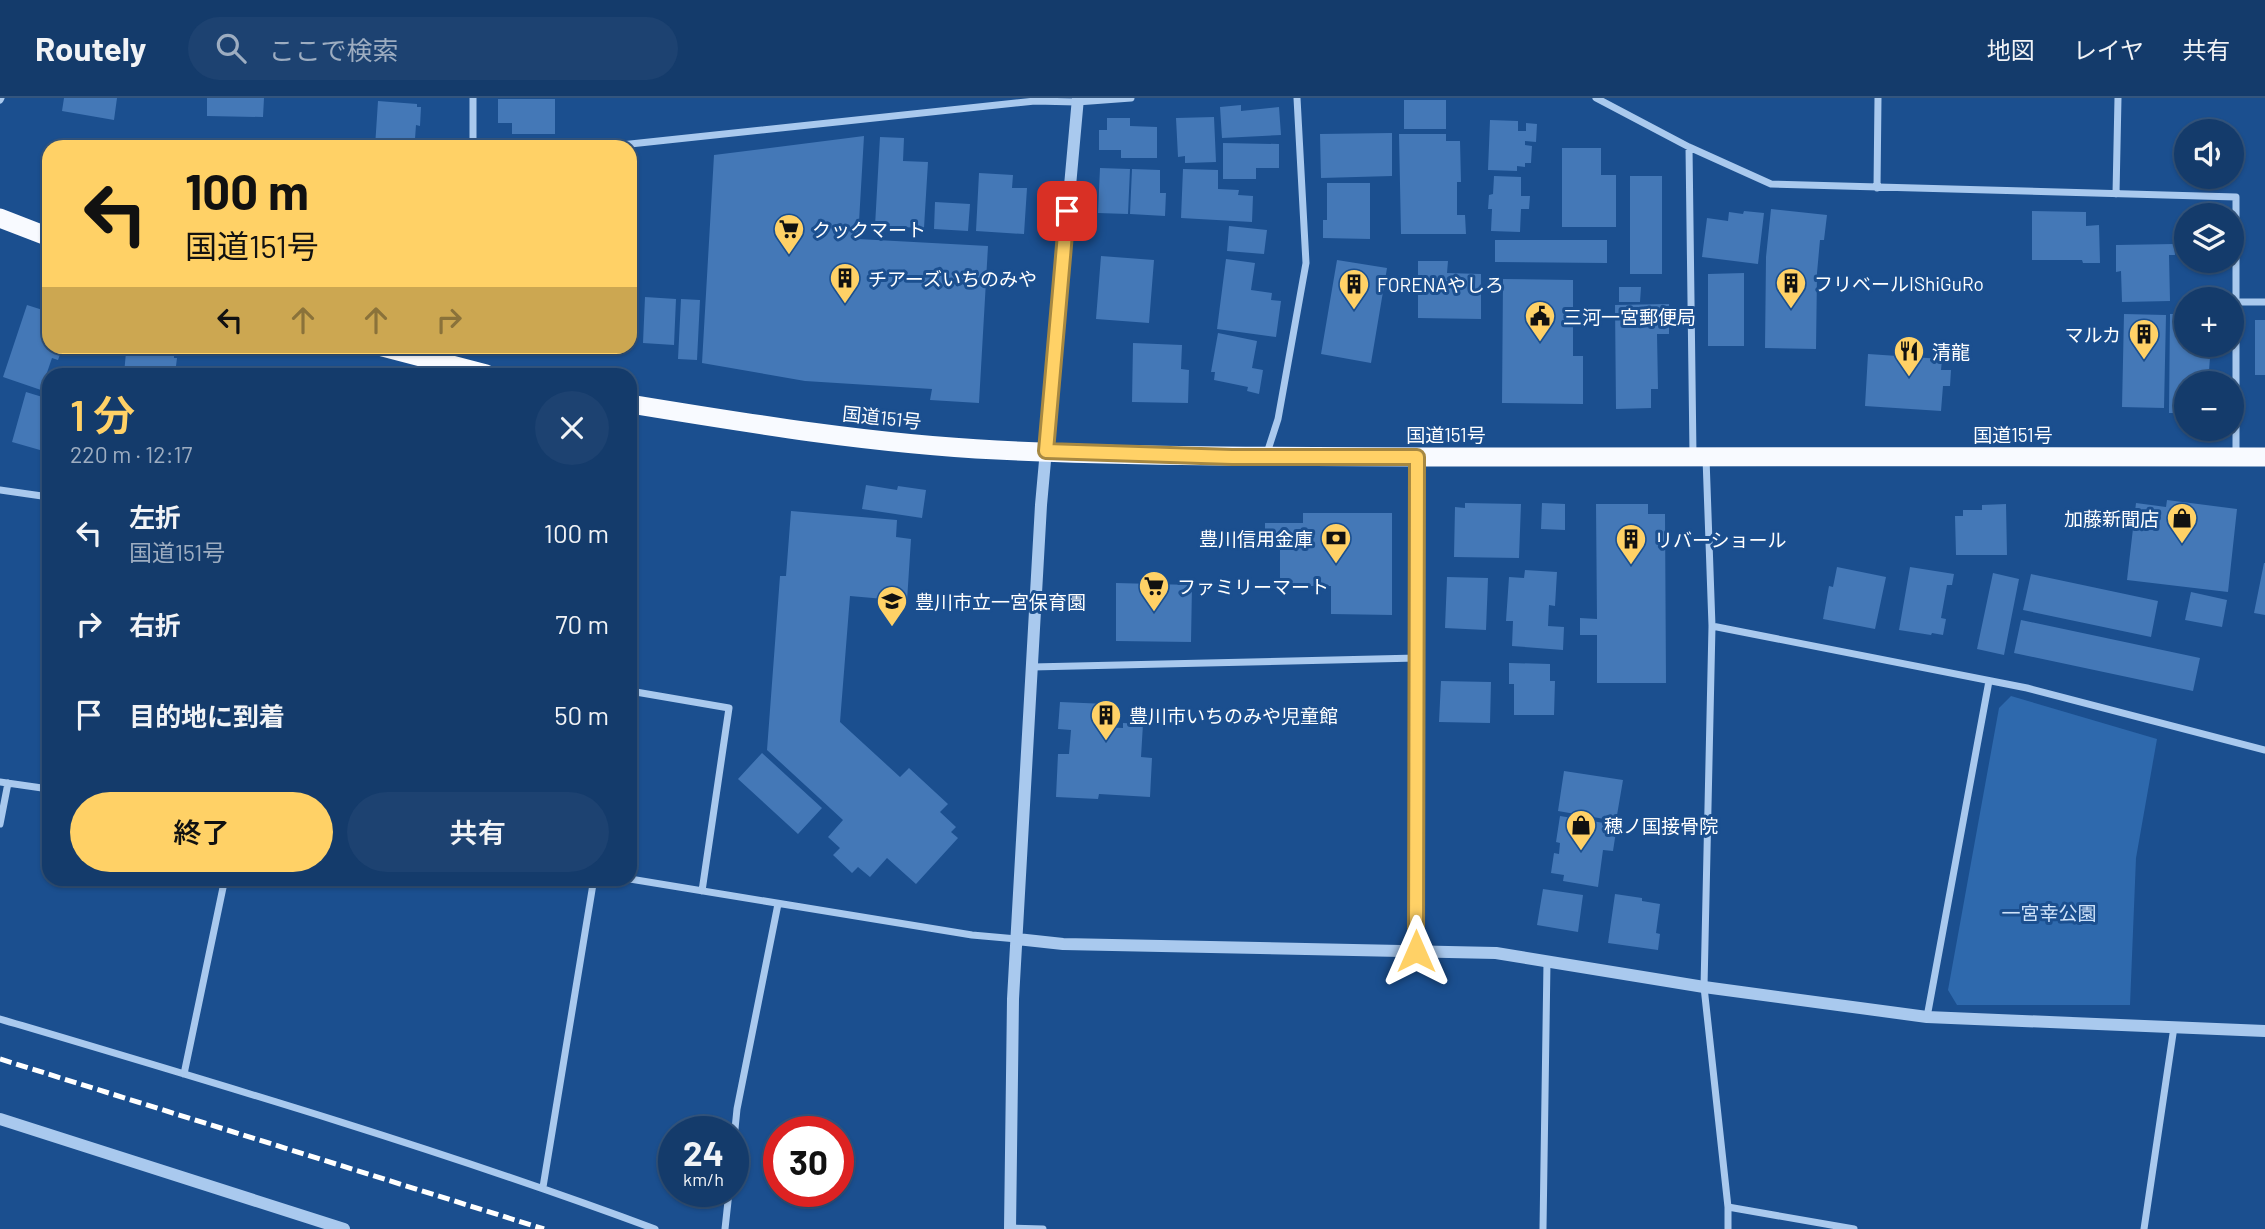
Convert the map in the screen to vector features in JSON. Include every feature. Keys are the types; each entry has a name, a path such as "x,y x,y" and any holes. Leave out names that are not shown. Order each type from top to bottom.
{"highway":[{"path":"0,218 42,234"},
{"path":"410,354 463,368"},
{"name":"国道151号","path":"637,405 802,431 997,450 1266,457 2265,457"}],"street":[{"path":"473,98 473,140"},
{"path":"637,143 1019,102 1131,98"},
{"path":"1266,457 1278,419 1306,263 1297,98"},
{"path":"1596,98 1771,184 2236,197 2237,287"},
{"path":"1877,188 1878,98"},
{"path":"2116,194 2118,98"},
{"path":"1043,1229 1010,1228 1013,999 1046,451 1077,100"},
{"path":"1689,146 1699,458 1712,626 1704,987 1728,1207 1728,1229"},
{"path":"2244,302 2265,302"},
{"path":"2236,457 2237,357"},
{"path":"1416,951 1417,457"},
{"path":"0,490 42,495"},
{"path":"1712,626 2027,688 2191,733 2265,750"},
{"path":"1032,667 1417,658"},
{"path":"1927,1017 1989,681"},
{"path":"637,692 729,708 702,891"},
{"path":"0,824 4,782 42,788"},
{"path":"637,880 972,935 1063,944 1496,953 1704,987 1927,1017 2265,1031"},
{"path":"184,1074 223,886"},
{"path":"543,1187 593,886"},
{"path":"736,1116 779,904"},
{"path":"1543,1229 1547,961"},
{"path":"0,1018 543,1187 655,1229"},
{"path":"2144,1229 2174,1027"},
{"path":"0,1119 344,1229"},
{"path":"725,1229 727,1207"},
{"path":"1728,1207 1854,1229"}],"green space":[{"name":"一宮幸公園","path":"2011,696 2157,739 2136,858 2130,1005 1957,1005 1948,990 1999,708"}],"building":[{"path":"64,98 117,98 114,120 62,111"},
{"path":"207,98 264,98 263,117 207,116"},
{"path":"498,99 555,99 555,134 512,134 512,123 498,123"},
{"path":"1404,100 1446,100 1446,129 1404,129"},
{"path":"378,101 417,104 417,107 421,107 420,126 416,125 415,139 375,140"},
{"path":"1241,105 1241,111 1279,107 1281,135 1222,138 1220,107"},
{"path":"1214,117 1216,162 1185,163 1185,156 1178,157 1176,118"},
{"path":"1107,118 1130,118 1130,126 1157,127 1157,158 1121,158 1121,150 1099,150 1099,130 1107,130"},
{"path":"1490,120 1518,121 1518,131 1526,131 1526,123 1537,124 1536,142 1525,141 1525,145 1532,146 1531,163 1525,163 1525,167 1517,166 1517,171 1488,170"},
{"path":"1392,133 1392,176 1321,178 1320,134"},
{"path":"1399,134 1446,134 1446,141 1460,141 1461,182 1457,182 1457,215 1465,215 1466,234 1401,234"},
{"name":"チアーズいちのみや","path":"864,136 858,239 988,246 979,403 930,400 932,389 805,381 702,363 714,155"},
{"path":"880,137 904,138 903,161 928,162 924,228 875,226"},
{"path":"1223,143 1279,144 1279,168 1256,168 1256,179 1223,179"},
{"path":"1562,148 1601,148 1601,175 1616,175 1616,227 1562,227"},
{"path":"1100,168 1130,169 1128,214 1098,213"},
{"path":"1132,169 1160,170 1160,193 1166,193 1165,216 1130,214"},
{"path":"1183,169 1218,170 1218,189 1239,190 1238,195 1253,196 1252,222 1181,218"},
{"path":"979,173 1013,175 1012,188 1027,188 1024,234 976,231"},
{"path":"1494,176 1521,177 1521,196 1530,196 1529,209 1521,209 1520,232 1491,231 1492,209 1488,209 1489,195 1493,194"},
{"path":"1630,176 1662,176 1662,274 1630,274"},
{"path":"1327,183 1370,183 1370,239 1323,238 1323,220 1327,220"},
{"path":"935,202 970,204 968,231 934,229"},
{"name":"フリベールIShiGuRo","path":"1771,209 1827,215 1824,240 1820,240 1817,273 1816,349 1765,348 1766,257"},
{"path":"1744,211 1764,213 1758,264 1702,257 1707,218 1728,221 1729,212 1743,214"},
{"path":"2032,211 2086,212 2086,226 2099,225 2100,263 2083,263 2082,260 2032,260"},
{"path":"1229,226 1267,230 1264,254 1227,251"},
{"path":"1495,240 1607,240 1607,263 1495,262"},
{"path":"2174,244 2174,255 2169,255 2170,301 2122,302 2121,271 2116,272 2116,245"},
{"path":"1101,256 1154,260 1149,323 1096,319"},
{"path":"1226,259 1255,263 1251,290 1272,293 1271,300 1281,301 1276,337 1217,329"},
{"name":"FORENAやしろ","path":"1337,260 1387,268 1371,363 1321,354"},
{"path":"1418,261 1448,261 1447,273 1481,274 1481,319 1418,318"},
{"path":"1744,273 1744,346 1708,346 1708,274"},
{"path":"1503,279 1573,280 1573,356 1583,356 1583,404 1502,403"},
{"path":"1619,287 1641,287 1640,302 1619,302"},
{"path":"645,297 676,299 674,345 643,343"},
{"path":"681,299 700,300 697,360 678,359"},
{"path":"1669,304 1669,334 1657,334 1658,389 1651,389 1651,408 1616,409 1615,305"},
{"path":"27,305 42,310 42,354 60,354 58,360 52,358 49,368 42,368 41,390 3,377"},
{"name":"マルカ","path":"2124,314 2166,315 2164,408 2122,407"},
{"path":"2170,314 2174,314 2174,357 2210,357 2209,371 2174,371 2174,413 2169,413"},
{"path":"2255,320 2265,320 2265,375 2255,375"},
{"path":"1218,333 1257,341 1252,368 1263,370 1259,394 1247,391 1248,387 1214,380 1215,372 1211,372"},
{"path":"1133,343 1182,345 1181,369 1189,370 1188,403 1132,402"},
{"path":"126,354 174,354 174,358 177,358 176,368 125,368"},
{"name":"清龍","path":"1868,354 1942,359 1941,370 1951,370 1950,386 1943,386 1941,411 1865,406"},
{"path":"26,392 42,397 42,451 12,442"},
{"path":"866,485 897,490 898,486 926,490 922,518 862,509"},
{"name":"加藤新聞店","path":"2167,500 2237,509 2228,592 2127,580 2136,503 2166,507"},
{"path":"1465,503 1521,504 1519,558 1454,557 1455,507 1465,508"},
{"path":"1542,503 1565,504 1565,530 1541,529"},
{"name":"リバーショール","path":"1596,504 1648,504 1648,514 1665,514 1666,683 1597,683 1597,635 1580,635 1580,618 1597,619"},
{"path":"2006,504 2007,555 1956,555 1955,516 1963,516 1963,510 1982,510 1982,505"},
{"path":"791,511 897,520 896,537 911,539 907,601 850,596 840,722 900,777 909,768 948,804 940,812 956,827 951,832 958,838 916,884 887,858 870,877 858,867 852,873 833,855 840,848 828,837 843,820 767,750 780,576 786,576"},
{"name":"豊川信用金庫","path":"1303,513 1392,513 1392,615 1331,614 1331,586 1280,586 1280,543 1265,543 1265,523 1303,523"},
{"path":"2265,563 2265,615 2254,613"},
{"path":"1837,567 1886,577 1875,629 1823,619 1829,586 1833,587"},
{"path":"1910,567 1954,574 1952,585 1947,585 1941,618 1946,619 1943,635 1899,630"},
{"path":"1525,570 1557,572 1555,606 1549,605 1548,626 1564,627 1563,650 1512,646 1513,621 1506,621 1509,577 1524,578"},
{"path":"1993,573 2019,579 2004,655 1977,649"},
{"path":"2031,574 2158,601 2151,637 2023,610"},
{"path":"1447,577 1488,578 1486,630 1445,628"},
{"name":"ファミリーマート","path":"1116,583 1192,585 1191,642 1116,641"},
{"path":"2191,592 2227,600 2222,627 2185,620"},
{"path":"2021,620 2200,658 2193,691 2014,653"},
{"path":"1509,663 1550,664 1550,681 1555,681 1554,715 1514,715 1514,684 1509,684"},
{"path":"1441,681 1491,682 1490,723 1439,722"},
{"name":"豊川市いちのみや児童館","path":"1060,702 1107,704 1105,727 1123,728 1123,723 1143,724 1141,757 1152,758 1150,797 1099,794 1098,799 1056,797 1058,754 1069,754 1071,730 1058,729"},
{"path":"762,753 822,808 798,834 738,779"},
{"path":"1564,771 1623,780 1616,821 1558,811"},
{"name":"穂ノ国接骨院","path":"1560,816 1617,825 1613,851 1603,850 1598,887 1563,881 1564,875 1551,873 1554,853 1559,854 1560,843 1556,842"},
{"path":"1543,889 1583,895 1578,932 1537,925"},
{"path":"1615,894 1660,904 1656,933 1660,934 1658,950 1608,943"}],"railway":[{"path":"0,1059 544,1229"}],"place":[{"name":"クックマート","path":"789,256"},
{"name":"チアーズいちのみや","path":"845,305"},
{"name":"フリベールIShiGuRo","path":"1791,310"},
{"name":"FORENAやしろ","path":"1354,311"},
{"name":"三河一宮郵便局","path":"1540,343"},
{"name":"マルカ","path":"2144,361"},
{"name":"清龍","path":"1909,378"},
{"name":"加藤新聞店","path":"2182,545"},
{"name":"豊川信用金庫","path":"1336,565"},
{"name":"リバーショール","path":"1631,566"},
{"name":"ファミリーマート","path":"1154,613"},
{"name":"豊川市立一宮保育園","path":"892,628"},
{"name":"豊川市いちのみや児童館","path":"1106,742"},
{"name":"穂ノ国接骨院","path":"1581,852"}],"route":[{"path":"1067,211 1046,451 1232,457 1417,457 1416,951"}]}
